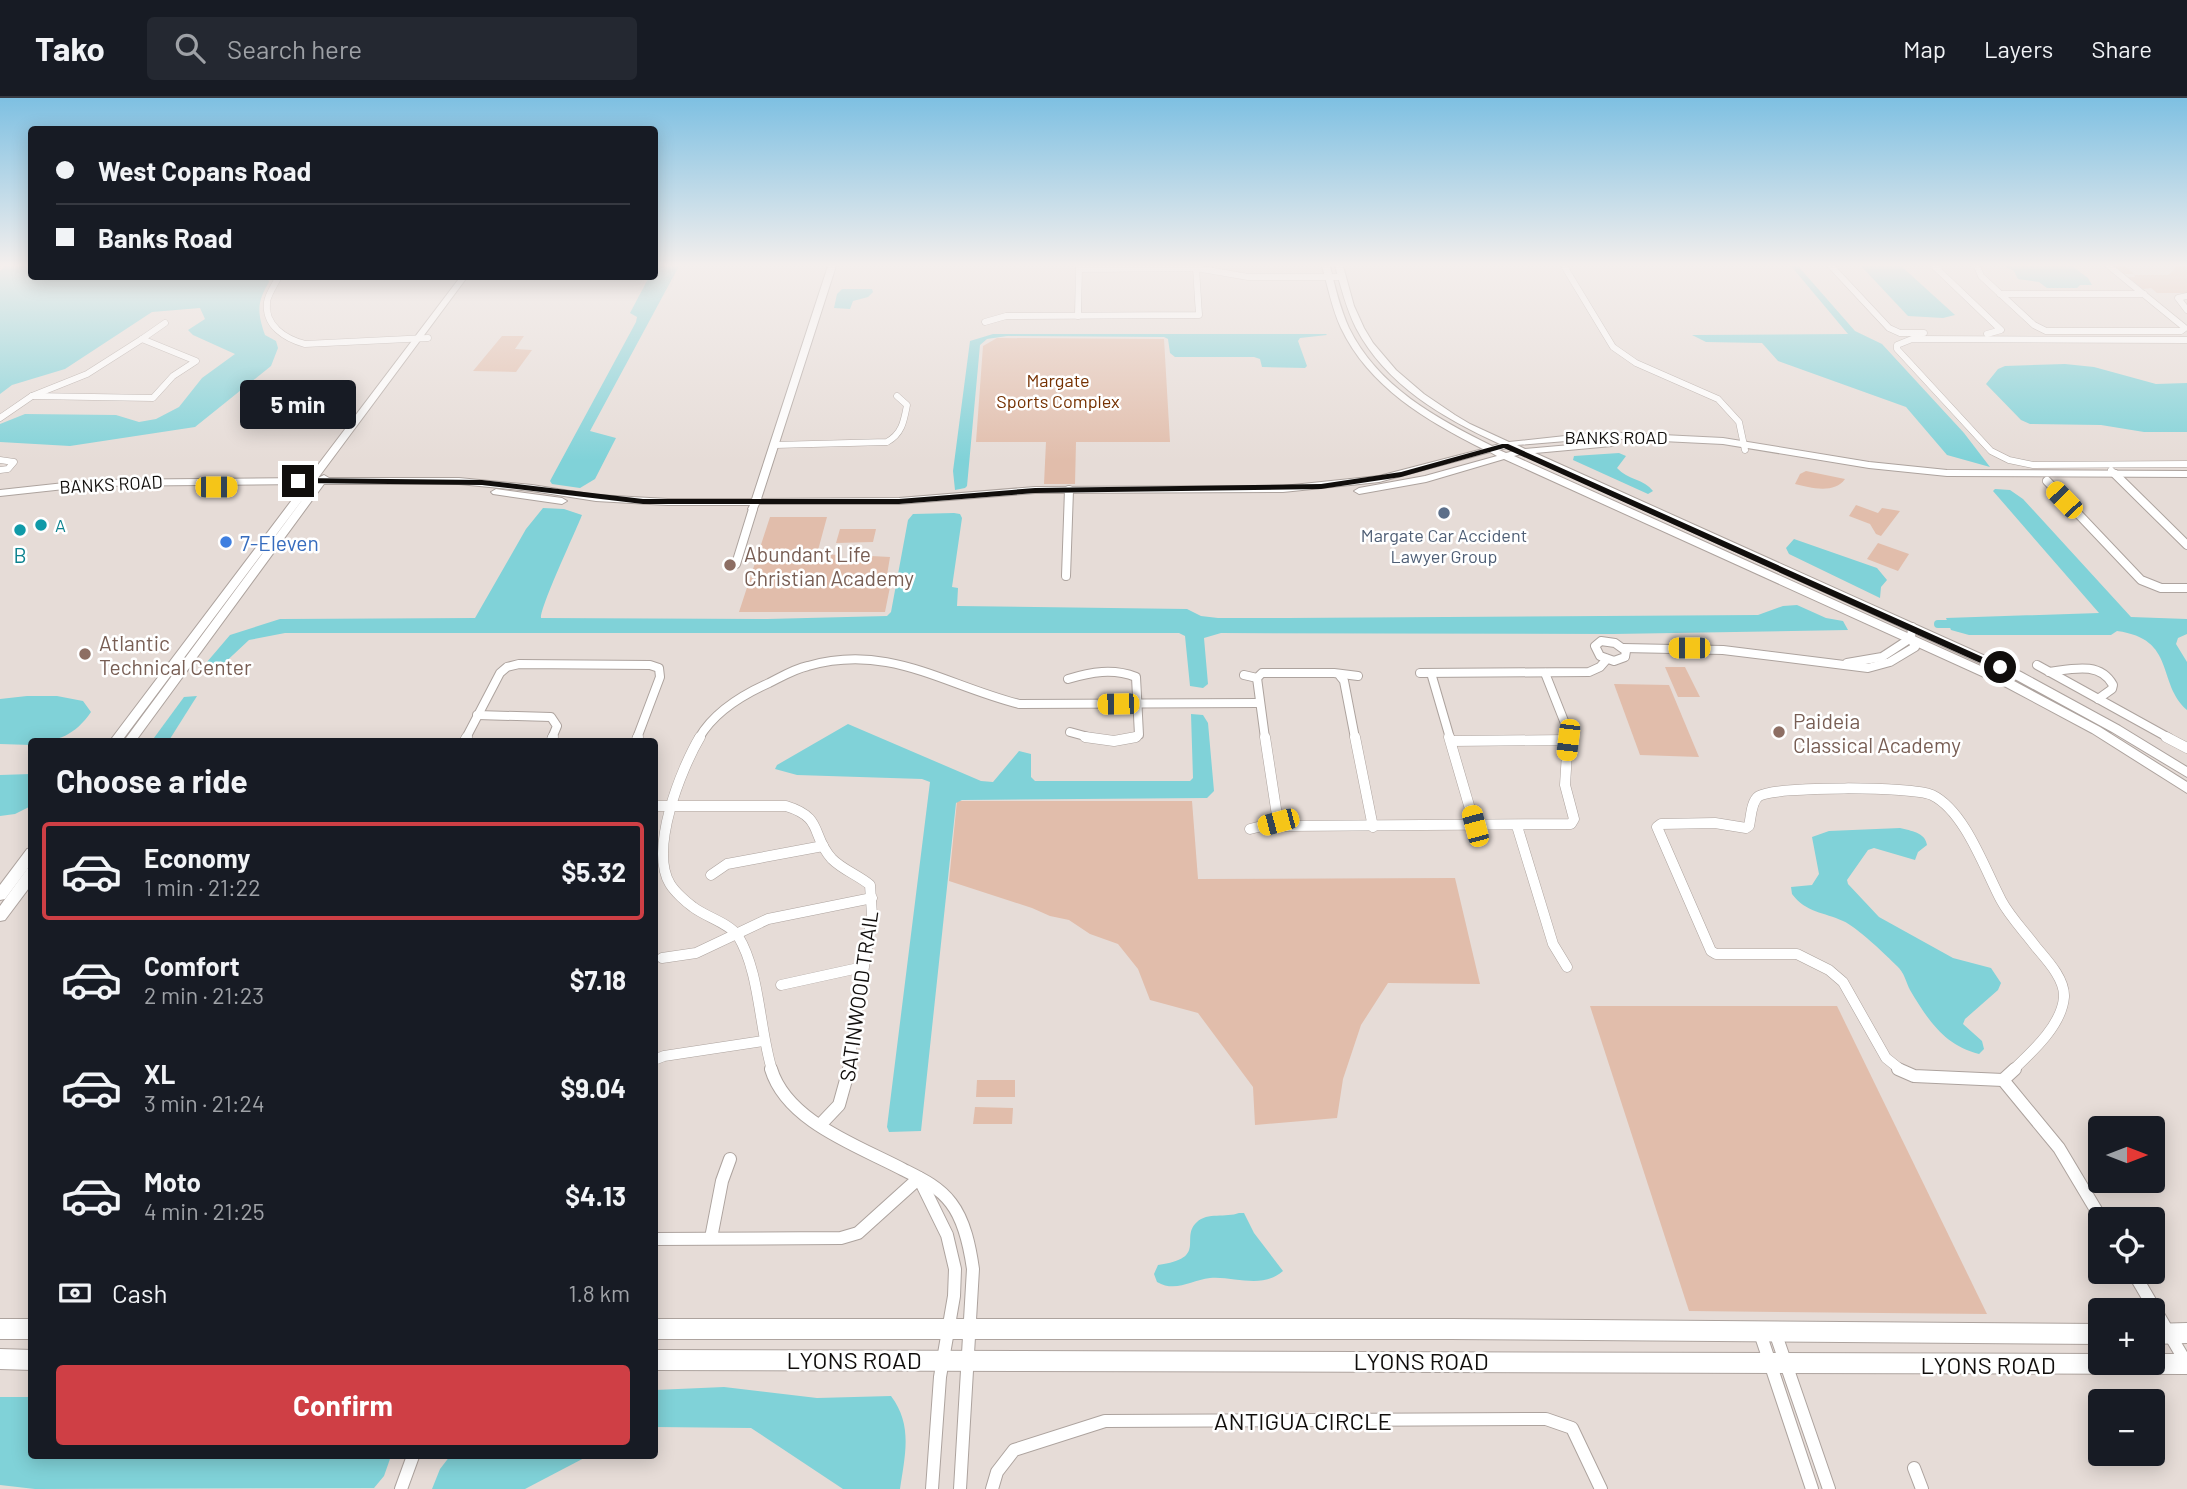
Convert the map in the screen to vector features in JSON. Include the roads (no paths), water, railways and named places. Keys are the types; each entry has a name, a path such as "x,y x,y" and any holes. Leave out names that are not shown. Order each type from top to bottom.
{"main road":[{"path":"0,1329 28,1329"},
{"name":"LYONS ROAD","path":"658,1329 2088,1334"},
{"path":"0,1359 28,1360"},
{"name":"LYONS ROAD","path":"658,1360 2187,1364"}],"street":[{"path":"0,418 32,396 87,374 154,331"},
{"path":"279,331 289,340 306,344 423,338"},
{"path":"118,738 429,331"},
{"path":"736,564 811,331"},
{"path":"1347,331 1372,368 1426,413 1492,450"},
{"path":"1363,331 1366,339 1398,378 1437,408 1505,451 2071,703 2187,773"},
{"path":"1604,331 1614,347 1636,363 1700,389 1718,400 1739,422 1744,447"},
{"path":"1894,331 1995,334 2000,331"},
{"path":"2046,331 2181,331"},
{"path":"32,396 153,398 173,376 196,361 142,339"},
{"path":"2187,340 1912,340 1897,345 1900,354 1991,450 2009,460 2033,464 2187,464"},
{"path":"775,445 879,444 891,441 902,431 907,405 897,396"},
{"path":"1464,435 1473,447 1470,455"},
{"name":"BANKS ROAD","path":"1069,493 1271,497 1348,492 1416,481 1505,451 1557,438 1602,435 1687,438 1920,478 2047,481 2187,474"},
{"name":"BANKS ROAD","path":"1519,452 1549,447 1636,443 1744,447 1921,471 2187,481"},
{"path":"1549,447 1543,455 1555,468"},
{"name":"BANKS ROAD","path":"0,493 125,481 314,484 499,492 640,509 754,505 908,508 1069,493 1309,488 1380,479 1492,450 1505,451"},
{"path":"1505,451 1519,452 1555,468 1912,633 2096,730 2187,788"},
{"path":"0,460 14,463 8,469 0,470"},
{"path":"2104,464 2187,545"},
{"path":"2047,481 2141,580 2151,586 2187,588"},
{"path":"132,738 314,484"},
{"name":"BANKS ROAD","path":"0,500 119,488 314,484"},
{"path":"1066,576 1069,493"},
{"path":"1623,648 1626,654 1622,659 1607,659 1597,652 1597,643 1611,641 1623,648 1698,648 1846,669 1886,664 1900,658 1914,647 1912,633"},
{"path":"960,1489 973,1269 969,1244 953,1205 939,1188 820,1125 788,1101 774,1078 763,1041 750,961 736,933 693,907 670,884 663,860 664,833 687,758 704,729 725,708 760,687 806,666 842,659 879,659 912,667 995,698 1019,704 1259,703"},
{"path":"1475,826 1451,740 1426,673 1589,672 1600,667 1607,659"},
{"path":"466,738 500,673 507,667 519,664 650,665 659,668 660,677 637,738"},
{"path":"2037,665 2187,748"},
{"path":"2049,671 2091,669 2105,673 2113,685 2112,689 2098,699"},
{"path":"1068,679 1086,673 1127,672 1136,677 1139,735 1132,739 1087,739 1070,732"},
{"path":"1278,822 1257,678 1262,673 1334,673 1344,681 1373,827"},
{"path":"1250,829 1278,822 1286,826 1373,827 1557,827 1571,824 1574,812 1565,777 1568,740 1545,673"},
{"path":"1244,675 1257,678"},
{"path":"1340,676 1358,676"},
{"path":"477,715 551,717 558,726 553,738"},
{"path":"1451,740 1568,740"},
{"path":"2003,1080 2025,1059 2057,1020 2064,996 2055,971 2002,902 1977,849 1951,810 1933,795 1911,789 1780,790 1759,796 1754,801 1749,826 1746,828 1715,823 1661,824 1657,827 1711,951 1716,954 1797,954 1829,970 1851,995 1886,1058 1900,1070 1914,1076 2003,1080 2059,1148 2094,1207"},
{"path":"658,806 672,806"},
{"name":"SATINWOOD TRAIL","path":"672,806 786,806 803,810 813,818 822,846 844,868 870,885 872,898 846,1086 839,1105 820,1125"},
{"path":"1517,826 1553,944 1567,967"},
{"path":"711,876 727,864 822,846"},
{"path":"0,894 28,858"},
{"path":"0,916 28,878"},
{"path":"662,958 696,953 768,919 872,898"},
{"path":"781,985 863,967"},
{"path":"658,1058 763,1041"},
{"path":"710,1238 722,1181 730,1159"},
{"path":"658,1239 841,1238 858,1233 919,1178"},
{"path":"919,1178 925,1194 945,1227 953,1256 954,1283 942,1359 932,1489"},
{"path":"2140,1284 2187,1364"},
{"path":"1767,1331 1829,1489"},
{"path":"1778,1361 1812,1489"},
{"name":"ANTIGUA CIRCLE","path":"992,1489 997,1472 1014,1450 1105,1421 1546,1419 1572,1428 1601,1489"},
{"path":"401,1489 411,1459"},
{"path":"1914,1468 1922,1489"}],"water":[{"path":"0,331 123,331 65,369 12,385 0,394"},
{"path":"189,331 264,331 265,335 276,341 278,348 271,366 195,427 70,446 0,442 0,424 25,414 116,415 139,422 156,419 179,407 202,378 235,354"},
{"path":"631,331 644,331 590,431 616,438 595,479 580,488 552,484 550,481"},
{"path":"1845,331 1855,331 1882,344 1964,433 1990,467 1947,455 1906,407 1778,361 1762,343 1706,342 1692,335 1848,334"},
{"path":"993,334 1327,335 1300,338 1298,341 1307,366 1305,368 1262,367 1260,359 1254,357 1175,357 1170,353 1168,339 1164,337 1007,336 987,339 980,345 967,486 955,490 953,471 970,341"},
{"path":"2065,364 2094,367 2156,384 2187,383 2187,432 2144,432 2101,425 2030,424 2021,420 1986,384 1998,369 2005,366"},
{"path":"1619,453 1626,456 1617,468 1653,491 1648,494 1573,460 1574,456"},
{"path":"2010,490 2023,499 2131,617 2187,619 2187,634 2178,638 2176,644 2187,662 2187,710 2171,687 2157,652 2149,643 2136,636 2117,631 2111,635 1969,635 1951,630 1946,618 2099,613 1993,491"},
{"path":"543,508 564,509 582,515 541,618 767,619 887,616 891,612 908,520 913,514 954,513 960,514 962,518 952,587 958,588 957,606 1187,609 1201,616 1218,618 1287,618 1758,615 1783,606 1797,605 1826,618 1843,621 1848,630 1613,634 1221,633 1204,638 1208,684 1203,688 1190,686 1185,636 1179,633 285,633 249,640 218,669 201,669 230,635 280,619 475,618 526,529"},
{"path":"1794,539 1877,568 1887,580 1881,587 1880,598 1789,554 1786,548"},
{"path":"57,696 83,701 91,712 72,732 60,738 28,738 28,745 0,744 0,699"},
{"path":"197,696 171,738 154,738 184,697"},
{"path":"1191,714 1203,715 1208,723 1214,791 1207,798 962,800 956,803 921,1131 889,1132 887,1127 930,782 922,779 797,775 775,769 777,765 848,724 981,781 993,782 1019,751 1031,754 1031,777 1035,781 1190,781 1193,778"},
{"path":"28,774 28,808 15,814 0,816 0,775"},
{"path":"1900,828 1917,833 1926,841 1927,845 1918,852 1915,860 1874,848 1868,850 1847,880 1848,884 1879,917 1953,958 1991,968 2001,983 1998,990 1965,1019 1963,1024 1982,1041 1984,1049 1979,1054 1956,1044 1938,1030 1910,990 1899,968 1856,929 1803,905 1792,894 1791,887 1812,885 1819,874 1812,837 1829,831"},
{"path":"1244,1213 1254,1233 1283,1271 1275,1277 1257,1281 1210,1278 1171,1286 1157,1282 1154,1274 1158,1265 1174,1262 1188,1253 1190,1234 1197,1222 1206,1217"},
{"path":"724,1387 817,1398 891,1396 898,1407 905,1429 900,1489 843,1489 751,1428 658,1427 658,1390"},
{"path":"0,1397 28,1397 28,1459 390,1459 384,1476 374,1488 35,1489 0,1485"},
{"path":"448,1459 582,1459 525,1489 432,1489 440,1469"}],"waterway":[{"path":"1938,624 1958,624"}],"place":[{"name":"Margate Car Accident Lawyer Group","path":"1444,513"},
{"name":"A","path":"41,525"},
{"name":"B","path":"20,530"},
{"name":"7-Eleven","path":"226,542"},
{"name":"Abundant Life Christian Academy","path":"730,565"},
{"name":"Atlantic Technical Center","path":"85,654"},
{"name":"Paideia Classical Academy","path":"1779,732"}],"park label":[{"name":"Margate Sports Complex","path":"1058,390"}]}
